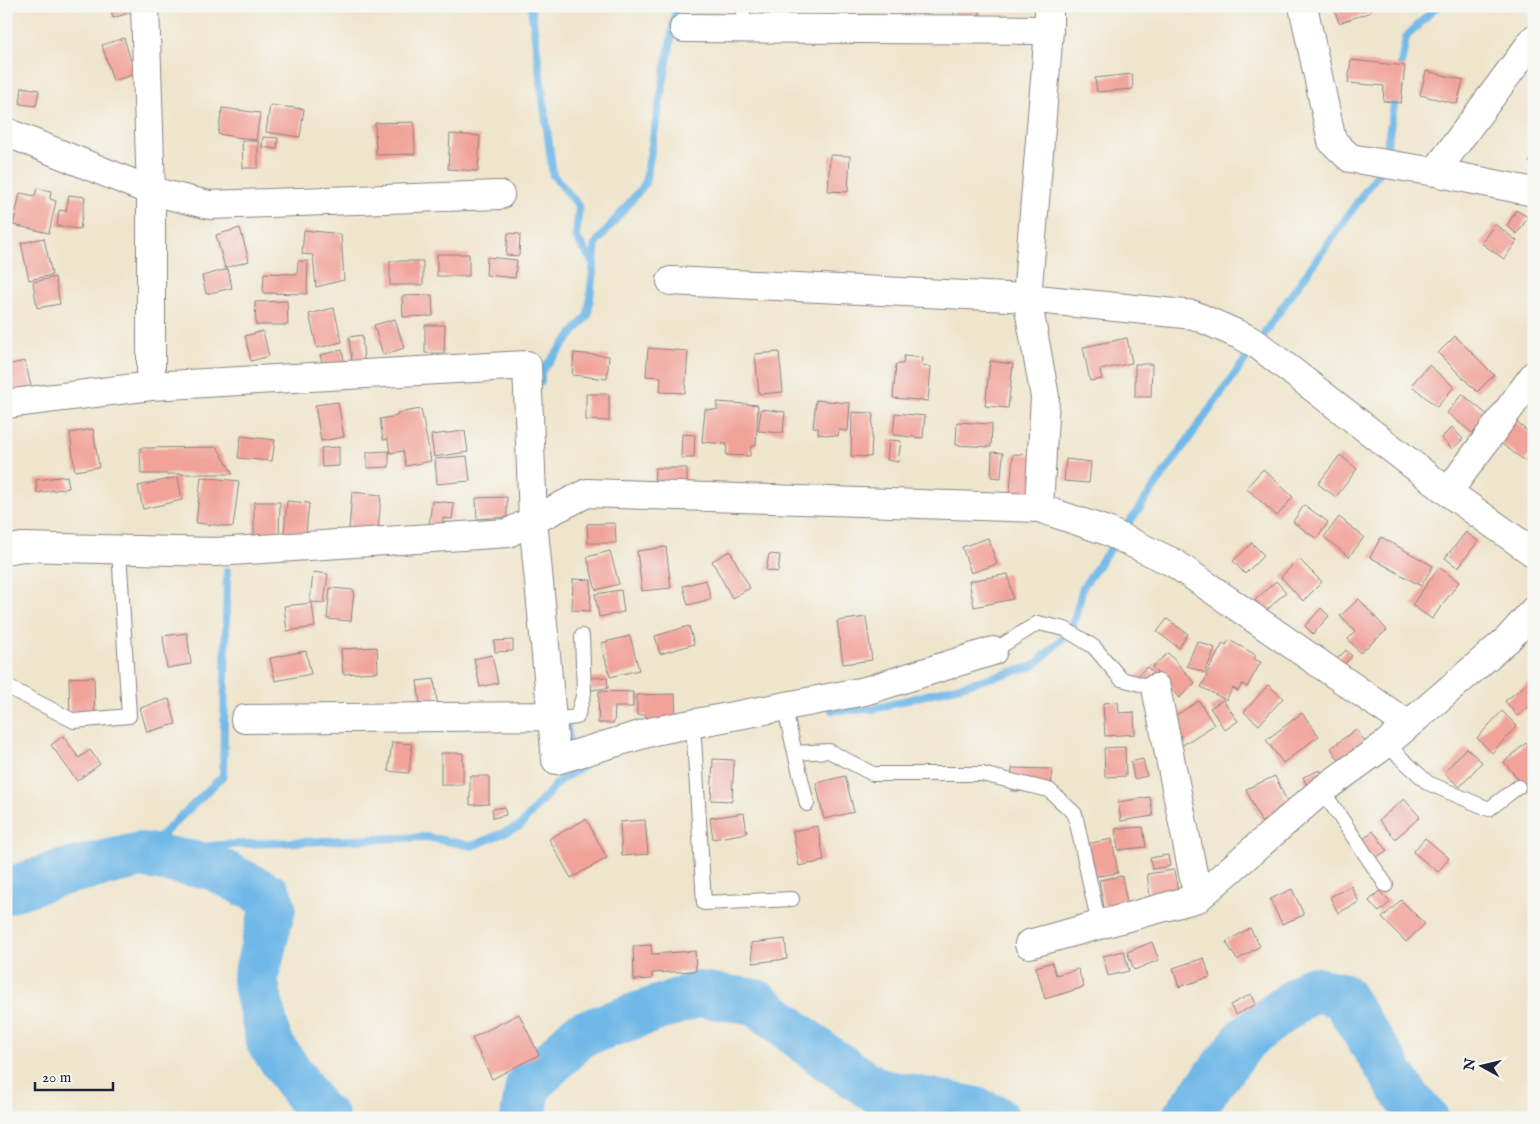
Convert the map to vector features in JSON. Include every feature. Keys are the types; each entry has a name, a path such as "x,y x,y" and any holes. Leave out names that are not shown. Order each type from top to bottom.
{"street":[{"path":"144,6 151,191 151,386"},
{"path":"1303,6 1332,141 1350,158 1435,172 1534,192"},
{"path":"684,28 743,17 1049,18 1026,298 1045,397 1039,508"},
{"path":"1435,172 1534,40"},
{"path":"6,132 151,191 209,206 500,195"},
{"path":"671,281 1026,298 1194,315 1251,341 1448,492 1534,553"},
{"path":"6,404 151,386 527,365 533,520 563,717 556,760 654,731 691,731 786,713 865,691 993,651"},
{"path":"1448,492 1534,376"},
{"path":"6,550 22,548 215,552 508,533 587,493 1039,508 1116,534 1174,563 1408,725"},
{"path":"1029,944 1198,898 1322,790 1386,744 1508,640 1534,610"},
{"path":"1156,688 1198,898"},
{"path":"245,719 563,717"}],"lane":[{"path":"6,686 74,722 129,716 119,550"},
{"path":"993,651 1038,623 1070,632 1094,648 1121,679 1156,688"},
{"path":"563,717 584,693 582,636"},
{"path":"786,713 807,804"},
{"path":"691,731 704,903 792,899"},
{"path":"1386,744 1428,783 1489,809 1518,786"},
{"path":"795,753 829,751 873,774 982,774 1049,790 1075,814 1099,925"},
{"path":"1322,790 1386,885"}],"building":[{"path":"110,6 147,6 147,7 113,18"},
{"path":"954,6 980,6 980,21 954,21"},
{"path":"1333,6 1369,6 1371,12 1339,23"},
{"path":"124,38 135,74 113,81 102,45"},
{"path":"1351,60 1405,66 1401,103 1383,101 1384,86 1348,83"},
{"path":"1426,71 1463,80 1457,104 1420,95"},
{"path":"1132,74 1133,89 1097,92 1095,78"},
{"path":"22,87 39,90 36,106 20,104"},
{"path":"270,105 304,109 300,137 266,132"},
{"path":"222,108 260,113 256,140 218,134"},
{"path":"414,122 415,154 376,155 375,123"},
{"path":"450,134 480,136 478,171 448,169"},
{"path":"263,137 278,138 277,149 262,147"},
{"path":"242,141 258,141 258,168 243,168"},
{"path":"830,155 850,156 848,192 828,191"},
{"path":"1534,155 1534,166 1529,162"},
{"path":"37,188 51,191 50,199 56,201 49,233 13,225 20,193 35,196"},
{"path":"69,195 85,197 80,229 57,226 59,210 66,211"},
{"path":"1516,210 1528,217 1517,234 1507,226"},
{"path":"1495,224 1517,241 1504,259 1481,243"},
{"path":"240,228 249,261 225,268 216,235"},
{"path":"304,230 341,234 344,280 316,287 313,255 302,254"},
{"path":"508,233 520,234 519,256 506,255"},
{"path":"44,238 52,275 29,280 21,243"},
{"path":"437,254 469,254 469,276 437,276"},
{"path":"487,257 517,260 515,278 486,275"},
{"path":"298,261 308,261 307,294 263,293 264,273 297,274"},
{"path":"390,261 423,261 423,285 390,285"},
{"path":"228,269 232,288 206,294 202,276"},
{"path":"55,277 60,304 37,308 33,282"},
{"path":"432,295 433,316 403,317 402,296"},
{"path":"287,301 288,325 256,325 255,302"},
{"path":"334,308 342,342 317,348 309,314"},
{"path":"395,319 404,348 383,355 374,325"},
{"path":"425,325 445,325 444,353 425,353"},
{"path":"263,331 269,356 251,361 245,336"},
{"path":"362,335 364,360 352,362 349,337"},
{"path":"1455,336 1494,375 1477,392 1438,353"},
{"path":"1127,338 1132,363 1100,370 1102,379 1090,381 1083,347"},
{"path":"648,348 688,351 685,393 660,392 661,377 646,376"},
{"path":"342,350 345,364 324,369 320,355"},
{"path":"779,352 783,392 759,394 755,354"},
{"path":"574,353 609,356 607,379 572,375"},
{"path":"904,356 923,358 922,366 931,367 928,401 893,398 896,364 903,364"},
{"path":"25,361 33,395 10,400 6,382 6,365"},
{"path":"990,361 1013,364 1008,408 985,406"},
{"path":"1135,364 1152,364 1151,397 1135,397"},
{"path":"1429,365 1454,387 1437,407 1411,385"},
{"path":"586,394 609,394 609,421 586,420"},
{"path":"1462,394 1490,417 1476,436 1447,413"},
{"path":"816,400 850,403 848,431 839,430 838,436 818,434 818,428 813,427"},
{"path":"338,402 344,437 321,441 315,405"},
{"path":"717,402 758,405 756,446 751,446 750,456 726,455 727,444 702,442 705,409 717,410"},
{"path":"421,409 431,461 406,466 403,451 390,453 388,439 383,440 380,419 397,416 397,413"},
{"path":"761,409 785,412 783,433 758,431"},
{"path":"852,412 873,413 871,457 851,456"},
{"path":"895,413 925,416 923,438 893,435"},
{"path":"1509,417 1534,436 1534,449 1525,461 1494,438"},
{"path":"957,422 992,424 991,447 956,445"},
{"path":"1452,427 1463,439 1452,449 1441,438"},
{"path":"93,429 99,467 75,471 70,433"},
{"path":"465,431 468,452 434,457 431,435"},
{"path":"682,434 695,435 694,458 681,458"},
{"path":"241,436 275,440 272,461 238,458"},
{"path":"889,440 901,441 898,462 887,460"},
{"path":"217,447 233,474 141,474 140,448"},
{"path":"339,447 339,466 322,467 321,448"},
{"path":"389,451 389,467 367,468 367,452"},
{"path":"992,452 1003,453 1001,478 991,477"},
{"path":"1013,454 1035,455 1031,505 1009,503"},
{"path":"1340,455 1357,469 1336,497 1318,484"},
{"path":"467,456 470,481 437,484 435,459"},
{"path":"1066,459 1091,462 1089,483 1064,481"},
{"path":"655,468 687,468 687,489 654,489"},
{"path":"1263,469 1293,497 1277,516 1246,488"},
{"path":"67,476 69,488 37,493 36,480"},
{"path":"178,477 182,500 143,509 138,486"},
{"path":"201,477 239,481 233,527 196,523"},
{"path":"352,492 381,495 378,531 349,529"},
{"path":"507,497 507,517 477,519 476,498"},
{"path":"287,501 309,503 305,544 283,542"},
{"path":"432,501 454,503 452,519 443,518 442,528 429,526"},
{"path":"254,502 280,502 279,541 254,541"},
{"path":"1304,505 1328,522 1317,539 1293,522"},
{"path":"1339,517 1364,537 1349,557 1324,537"},
{"path":"615,523 616,543 588,543 587,524"},
{"path":"1466,532 1478,541 1458,568 1445,558"},
{"path":"1381,537 1433,566 1421,586 1370,557"},
{"path":"988,538 997,564 971,573 962,547"},
{"path":"1252,543 1264,555 1245,574 1233,561"},
{"path":"666,547 671,588 642,591 637,551"},
{"path":"610,551 619,584 596,590 587,557"},
{"path":"730,551 750,588 732,598 712,561"},
{"path":"769,554 780,555 778,572 766,570"},
{"path":"1299,559 1322,582 1303,601 1281,577"},
{"path":"1439,567 1459,582 1432,619 1412,605"},
{"path":"313,572 328,574 324,603 310,602"},
{"path":"1008,574 1013,599 974,607 969,581"},
{"path":"573,579 591,580 590,611 572,610"},
{"path":"706,580 711,599 688,605 683,586"},
{"path":"1276,581 1286,592 1265,612 1255,600"},
{"path":"330,588 354,590 351,621 327,619"},
{"path":"621,590 624,612 599,617 595,594"},
{"path":"1359,599 1387,630 1360,653 1348,639 1355,632 1340,616"},
{"path":"312,603 315,627 287,631 284,606"},
{"path":"1321,608 1329,616 1313,634 1305,626"},
{"path":"866,617 872,660 843,664 837,621"},
{"path":"1167,619 1188,634 1179,648 1157,632"},
{"path":"689,626 694,644 660,654 655,636"},
{"path":"187,633 191,664 167,668 163,636"},
{"path":"630,636 639,670 610,677 601,643"},
{"path":"513,640 513,651 495,652 494,641"},
{"path":"1229,640 1256,655 1254,659 1261,662 1247,687 1242,684 1238,691 1233,688 1226,700 1201,687 1223,643 1226,645"},
{"path":"1197,641 1215,648 1205,673 1187,666"},
{"path":"377,647 378,672 343,674 341,649"},
{"path":"1346,650 1352,656 1336,673 1329,667"},
{"path":"306,651 311,674 275,681 270,658"},
{"path":"1168,653 1195,683 1179,698 1152,667"},
{"path":"492,655 498,683 480,687 474,659"},
{"path":"1147,667 1156,676 1139,691 1131,682"},
{"path":"94,677 95,722 70,723 69,678"},
{"path":"607,677 608,688 591,690 590,678"},
{"path":"1534,678 1534,703 1517,716 1505,701"},
{"path":"434,679 438,708 421,710 417,681"},
{"path":"1268,685 1283,698 1259,725 1244,712"},
{"path":"599,691 633,692 633,707 615,707 614,723 598,723"},
{"path":"675,694 676,724 646,731 646,715 637,715 637,695"},
{"path":"169,699 176,724 147,732 140,708"},
{"path":"1223,700 1238,721 1225,730 1210,708"},
{"path":"1199,701 1214,725 1178,748 1163,723"},
{"path":"1118,702 1119,713 1134,712 1135,734 1105,736 1103,703"},
{"path":"1502,711 1517,726 1492,753 1477,738"},
{"path":"1302,713 1319,736 1283,763 1266,740"},
{"path":"1356,729 1369,747 1343,766 1331,748"},
{"path":"63,736 79,758 90,750 100,764 77,781 51,745"},
{"path":"392,742 412,744 409,773 388,771"},
{"path":"1526,743 1534,753 1534,790 1530,794 1504,762"},
{"path":"1125,747 1126,776 1105,777 1104,748"},
{"path":"1466,748 1482,762 1460,787 1444,773"},
{"path":"441,753 463,753 463,785 441,785"},
{"path":"713,759 734,760 732,801 711,800"},
{"path":"1143,759 1147,776 1134,779 1131,762"},
{"path":"1012,768 1052,769 1051,792 1011,791"},
{"path":"1320,770 1326,782 1309,790 1303,777"},
{"path":"470,776 489,776 489,804 470,805"},
{"path":"845,776 854,812 824,819 816,783"},
{"path":"1275,776 1290,808 1261,822 1246,789"},
{"path":"1150,797 1153,816 1121,821 1118,802"},
{"path":"1404,799 1420,817 1395,839 1379,820"},
{"path":"505,807 506,815 493,818 492,809"},
{"path":"744,813 747,833 713,839 710,818"},
{"path":"586,819 607,858 571,878 549,839"},
{"path":"645,820 648,854 622,856 620,822"},
{"path":"818,826 824,861 799,866 793,831"},
{"path":"1143,827 1146,847 1118,850 1115,829"},
{"path":"1373,831 1387,850 1369,863 1356,845"},
{"path":"1425,838 1449,858 1438,872 1413,852"},
{"path":"1112,839 1118,873 1092,877 1086,844"},
{"path":"1168,855 1170,866 1152,869 1150,858"},
{"path":"1174,870 1178,891 1150,896 1147,874"},
{"path":"1122,876 1128,909 1105,913 1099,880"},
{"path":"1351,886 1359,902 1338,913 1330,897"},
{"path":"1292,889 1304,915 1282,924 1270,899"},
{"path":"1379,891 1390,902 1379,912 1369,901"},
{"path":"1401,900 1425,924 1406,942 1382,918"},
{"path":"1250,928 1260,946 1237,960 1226,942"},
{"path":"785,939 787,959 753,963 751,943"},
{"path":"1152,942 1159,960 1134,970 1127,952"},
{"path":"651,945 652,954 695,951 696,971 652,973 652,979 634,980 633,946"},
{"path":"1124,951 1129,971 1108,976 1103,956"},
{"path":"1204,958 1210,977 1179,987 1173,968"},
{"path":"1052,962 1056,975 1078,969 1084,987 1045,999 1036,967"},
{"path":"1251,994 1256,1004 1236,1015 1230,1005"},
{"path":"519,1014 539,1055 492,1079 472,1038"}],"waterway":[{"path":"531,6 553,175 579,206 576,237 594,264"},
{"path":"541,382 541,372 588,315 596,243 645,184 677,6"},
{"path":"1399,76 1406,37 1437,6"},
{"path":"832,710 874,709 1034,666 1072,629 1083,587 1379,172 1385,157 1396,94"},
{"path":"141,855 223,776 227,571"},
{"path":"565,718 569,740"},
{"path":"141,855 220,845 427,837 472,846 520,826 560,780 585,765"},
{"path":"6,891 57,874 141,855 212,867 269,896 273,907 255,980 269,1042 319,1114 326,1118"},
{"path":"1184,1118 1246,1038 1311,989 1341,995 1408,1099 1426,1118"},
{"path":"523,1118 528,1086 579,1035 699,994 756,1002 826,1057 877,1091 973,1109 996,1118"}]}
